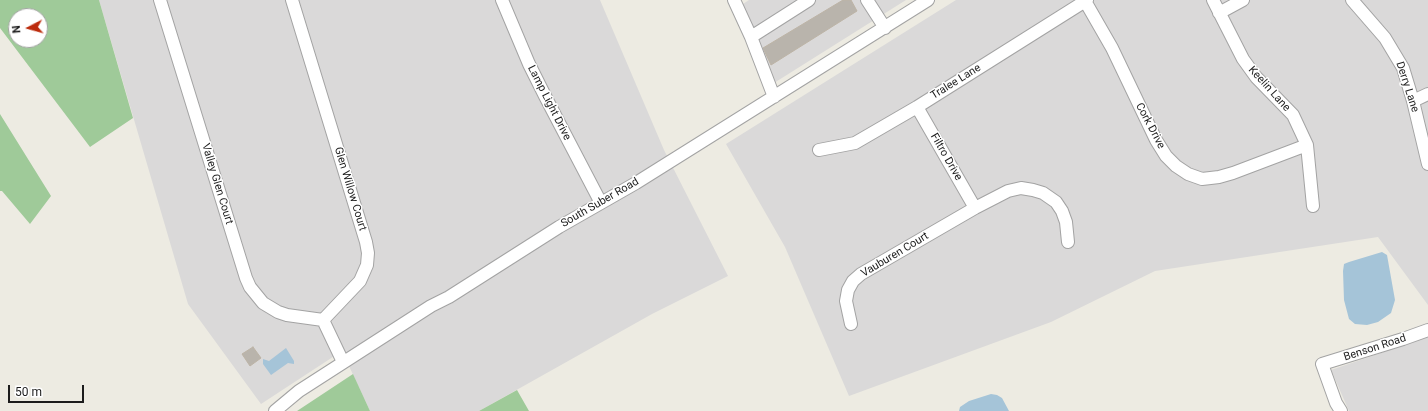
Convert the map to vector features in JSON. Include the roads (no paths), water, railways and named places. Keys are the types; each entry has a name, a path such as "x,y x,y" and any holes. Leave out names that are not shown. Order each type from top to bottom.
{"street":[{"name":"Valley Glen Court","path":"160,0 250,287 263,303 278,312 287,315 323,320"},
{"name":"Glen Willow Court","path":"292,0 366,242 368,253 367,265 360,281 323,320"},
{"name":"Lamp Light Drive","path":"502,0 529,64 601,203"},
{"path":"734,0 751,37 774,97"},
{"path":"751,37 809,0"},
{"path":"868,0 885,28"},
{"name":"South Suber Road","path":"275,411 299,391 431,306 449,297 559,227 774,97 928,0"},
{"name":"Keelin Lane","path":"1213,0 1243,59 1256,77 1293,115 1307,145 1313,206"},
{"path":"1219,13 1243,0"},
{"name":"Derry Lane","path":"1352,0 1385,38 1397,57 1413,101 1428,164"},
{"name":"Tralee Lane","path":"819,150 855,144 1086,1"},
{"name":"Cork Drive","path":"1086,1 1112,48 1156,140 1166,156 1176,166 1188,174 1202,179 1219,177 1307,145"},
{"path":"1413,101 1428,94"},
{"name":"Filtro Drive","path":"917,107 975,208"},
{"name":"Vauburen Court","path":"850,324 846,301 848,290 853,281 861,274 975,208 1008,191 1021,188 1043,193 1056,202 1062,211 1066,222 1068,242"},
{"path":"323,320 343,362"},
{"name":"Benson Road","path":"1341,411 1336,403 1322,364 1428,330"}],"water":[{"path":"1382,252 1387,255 1395,300 1391,313 1378,322 1367,325 1355,324 1349,319 1344,300 1344,264"},
{"path":"286,348 294,361 294,364 288,363 271,375 263,364 263,359 269,361"},
{"path":"991,394 1002,398 1009,411 959,411 960,407 969,401"}]}
